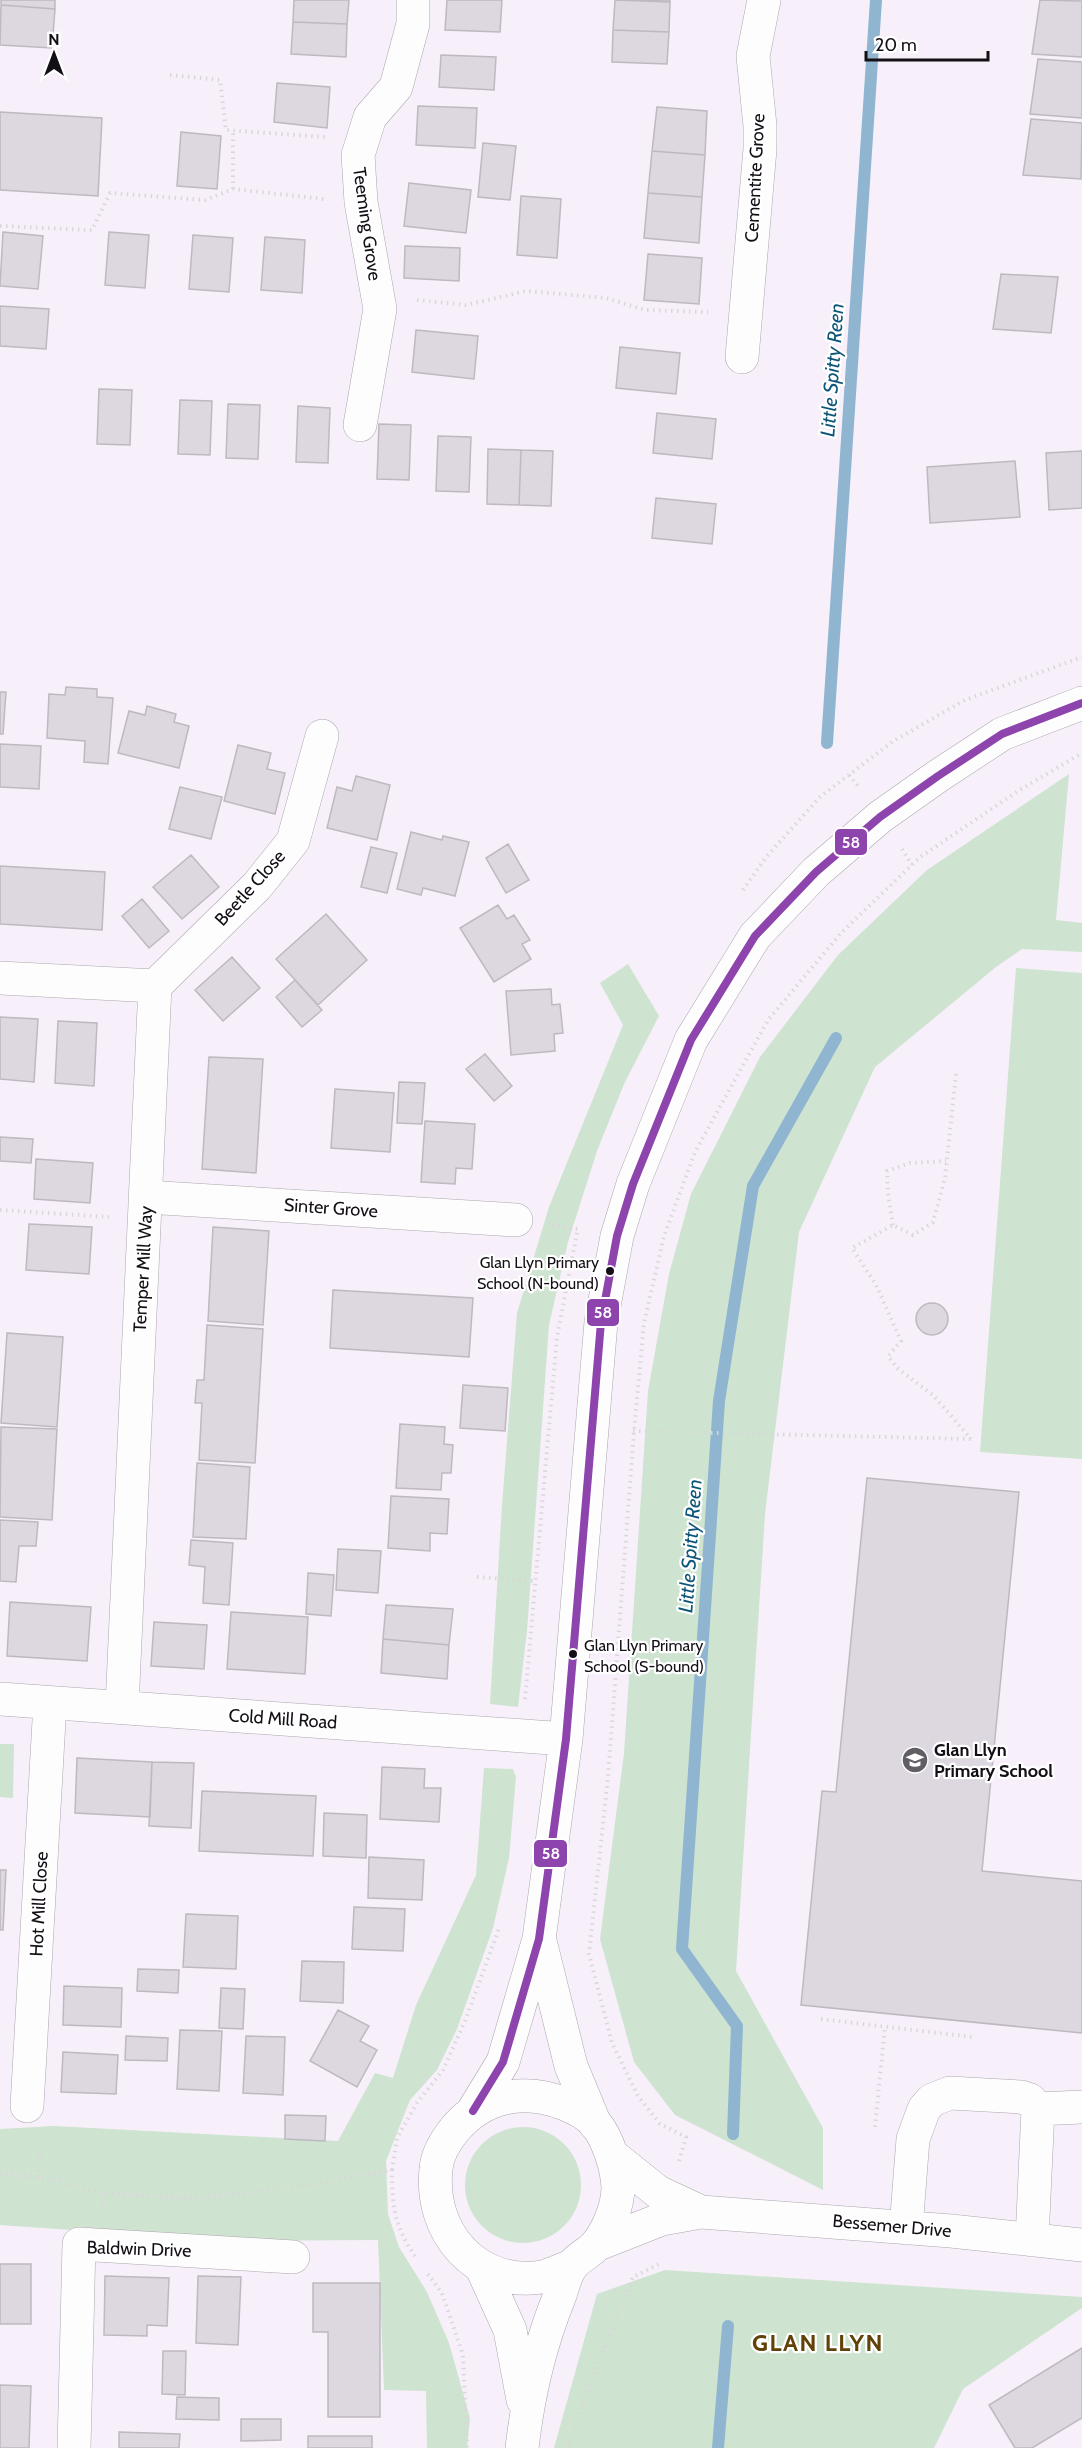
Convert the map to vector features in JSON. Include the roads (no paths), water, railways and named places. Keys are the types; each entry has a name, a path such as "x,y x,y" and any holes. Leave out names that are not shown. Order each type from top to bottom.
{"street":[{"name":"Teeming Grove","path":"360,425 380,309 361,202 357,155 370,117 396,87 413,24 412,0"},
{"name":"Cementite Grove","path":"742,357 760,149 753,56 764,0"},
{"path":"668,2208 596,2245 572,2266 542,2277 510,2277 481,2266 458,2248 442,2224 434,2196 436,2166 446,2139 473,2111 503,2062 539,1939 566,1739 601,1322 617,1236 633,1184 691,1040 755,936 816,872 880,817 1002,734 1082,703"},
{"name":"Beetle Close","path":"154,986 257,886 293,841 321,736"},
{"path":"0,978 154,986"},
{"name":"Temper Mill Way","path":"122,1707 146,1208 154,986"},
{"name":"Sinter Grove","path":"146,1208 516,1220"},
{"name":"Cold Mill Road","path":"0,1699 566,1739"},
{"name":"Hot Mill Close","path":"27,2106 50,1703"},
{"path":"539,1939 571,2066 595,2124 613,2156 618,2187 612,2218 596,2245"},
{"path":"906,2228 914,2139 918,2121 924,2109 932,2100 950,2093 992,2094 1022,2097 1030,2100 1038,2109 1032,2240"},
{"path":"473,2111 489,2102 518,2094 547,2097 574,2108 595,2124"},
{"path":"1038,2109 1082,2107"},
{"name":"Bessemer Drive","path":"613,2156 657,2192 668,2208 1082,2245"},
{"name":"Baldwin Drive","path":"74,2448 79,2244 293,2257"},
{"path":"481,2266 510,2330 526,2414"},
{"path":"522,2448 526,2414 544,2334 572,2266"}],"waterway":[{"name":"Little Spitty Reen","path":"827,743 876,0"},
{"name":"Little Spitty Reen","path":"733,2134 737,2026 682,1949 719,1401 753,1186 836,1038"},
{"name":"Little Spitty Reen","path":"718,2448 728,2326"}],"place":[{"name":"Glan Llyn Primary School (N-bound)","path":"610,1271"},
{"name":"Glan Llyn Primary School (S-bound)","path":"573,1654"},
{"name":"Glan Llyn Primary School","path":"915,1760"}],"district":[{"name":"GLAN LLYN","path":"818,2343"}]}
